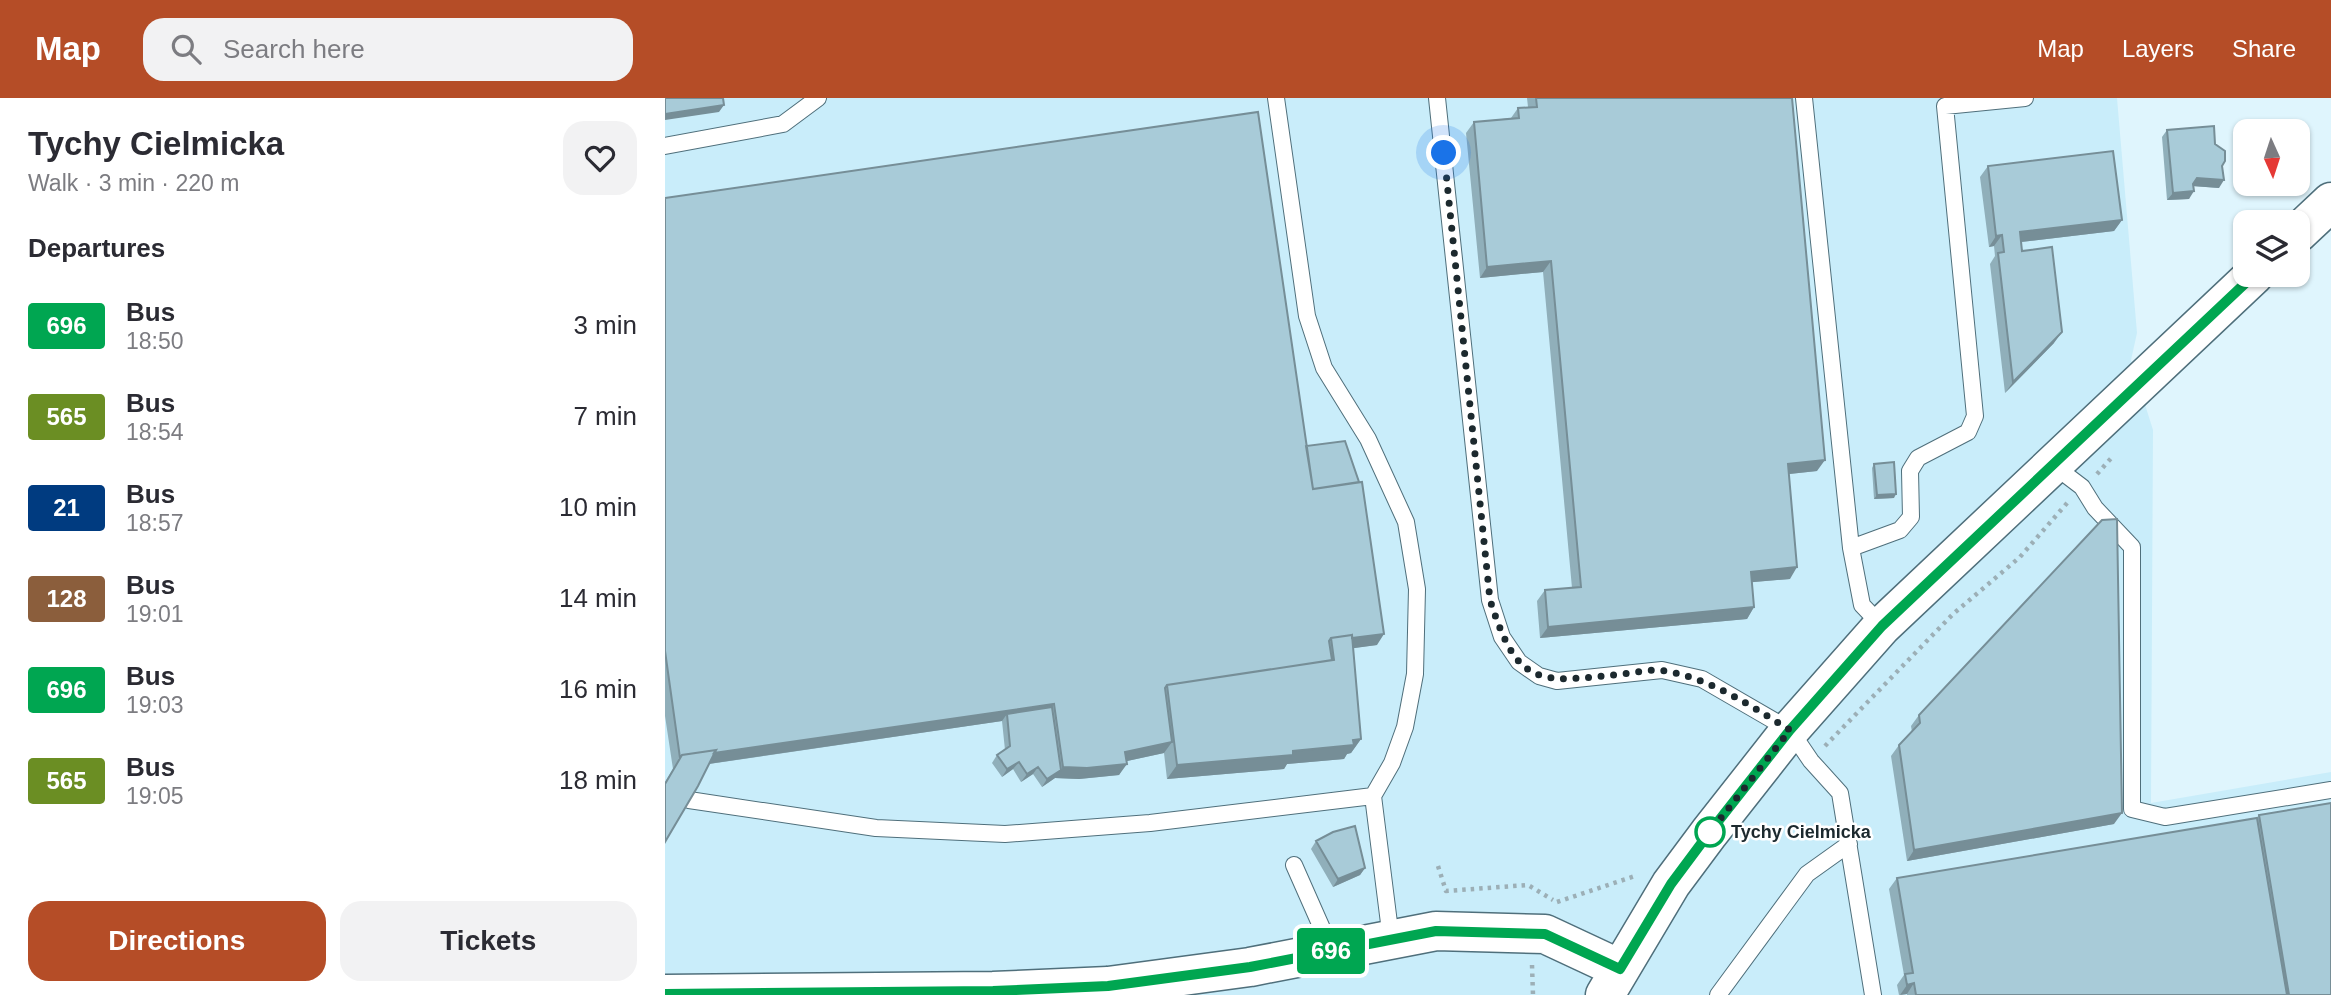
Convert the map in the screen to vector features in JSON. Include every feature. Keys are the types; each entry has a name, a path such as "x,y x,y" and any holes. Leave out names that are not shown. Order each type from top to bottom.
{"street":[{"path":"2310,222 2331,202"},
{"path":"665,993 993,991 1108,986 1250,967 1436,931 1545,934 1612,982 1671,884 1790,730 1882,626 2067,476 2243,287"}],"lane":[{"path":"665,146 783,124 818,98"},
{"path":"1276,98 1307,316 1324,368 1368,439 1406,522 1417,589 1415,674 1405,727 1392,763 1373,796 1391,939"},
{"path":"1437,98 1490,600 1502,637 1519,662 1539,676 1557,681 1662,670 1702,679 1790,730 1811,761 1840,793 1873,995"},
{"path":"1804,98 1851,548 1862,605 1882,626"},
{"path":"1851,548 1900,530 1911,517 1910,471 1918,458 1968,432 1975,416 1945,106 2025,98"},
{"path":"2067,476 2131,547 2132,809 2165,817 2331,790"},
{"path":"688,800 876,828 1005,834 1150,823 1373,796"},
{"path":"1718,995 1807,874 1849,844"},
{"path":"1294,865 1332,951"}],"path":[{"path":"1811,761 1953,614 2020,557 2067,476 2112,460 2116,449"},
{"path":"1438,866 1446,891 1528,885 1557,902 1640,874"},
{"path":"1532,965 1533,995"}],"shaded area":[{"path":"665,98 2117,98 2137,333 2131,360 2153,430 2151,803 2331,772 2331,995 665,995"}],"building":[{"path":"665,98 723,98 724,105 665,114"},
{"path":"1536,98 1792,98 1825,460 1788,464 1797,567 1751,572 1754,607 1548,627 1545,590 1581,587 1551,261 1487,267 1474,122 1519,118 1518,108 1537,107"},
{"path":"1258,112 1313,489 1362,482 1384,634 1331,638 1329,641 1332,660 1167,685 1165,688 1172,742 1125,752 1127,764 1087,768 1063,767 1054,704 714,753 716,750 682,755 680,758 665,651 665,198"},
{"path":"2214,126 2215,144 2225,151 2222,166 2224,180 2197,178 2193,184 2194,191 2173,193 2167,130"},
{"path":"2113,151 2122,220 2020,232 2022,251 2052,247 2062,332 2013,382 1998,253 2004,252 2002,235 1996,236 1988,166"},
{"path":"1345,441 1359,482 1313,489 1306,446"},
{"path":"1894,462 1896,494 1877,495 1874,464"},
{"path":"2117,519 2122,813 1914,850 1899,745 1920,723 1919,715 2102,520"},
{"path":"1352,635 1361,739 1353,740 1354,745 1293,751 1293,755 1177,765 1167,685 1334,660 1331,638"},
{"path":"1052,707 1061,770 1047,779 1038,767 1027,774 1019,762 1007,769 997,755 1010,746 1007,714"},
{"path":"716,750 665,842 665,784 682,755"},
{"path":"2331,803 2331,995 2289,995 2259,815"},
{"path":"2257,818 2287,995 1916,995 1914,983 1907,985 1905,974 1913,973 1897,878"},
{"path":"1355,826 1365,868 1338,879 1316,841 1333,832"}],"bus line":[{"name":"696","path":"665,994 993,991 1108,986 1250,967 1436,931 1545,934 1620,969 1671,884 1709,833 1790,730 1882,626 2241,287"}],"place":[{"name":"Tychy Cielmicka","path":"1710,832"}],"route":[{"path":"1444,153 1490,600 1502,637 1519,662 1539,676 1557,681 1662,670 1702,679 1790,730 1710,832"}]}
